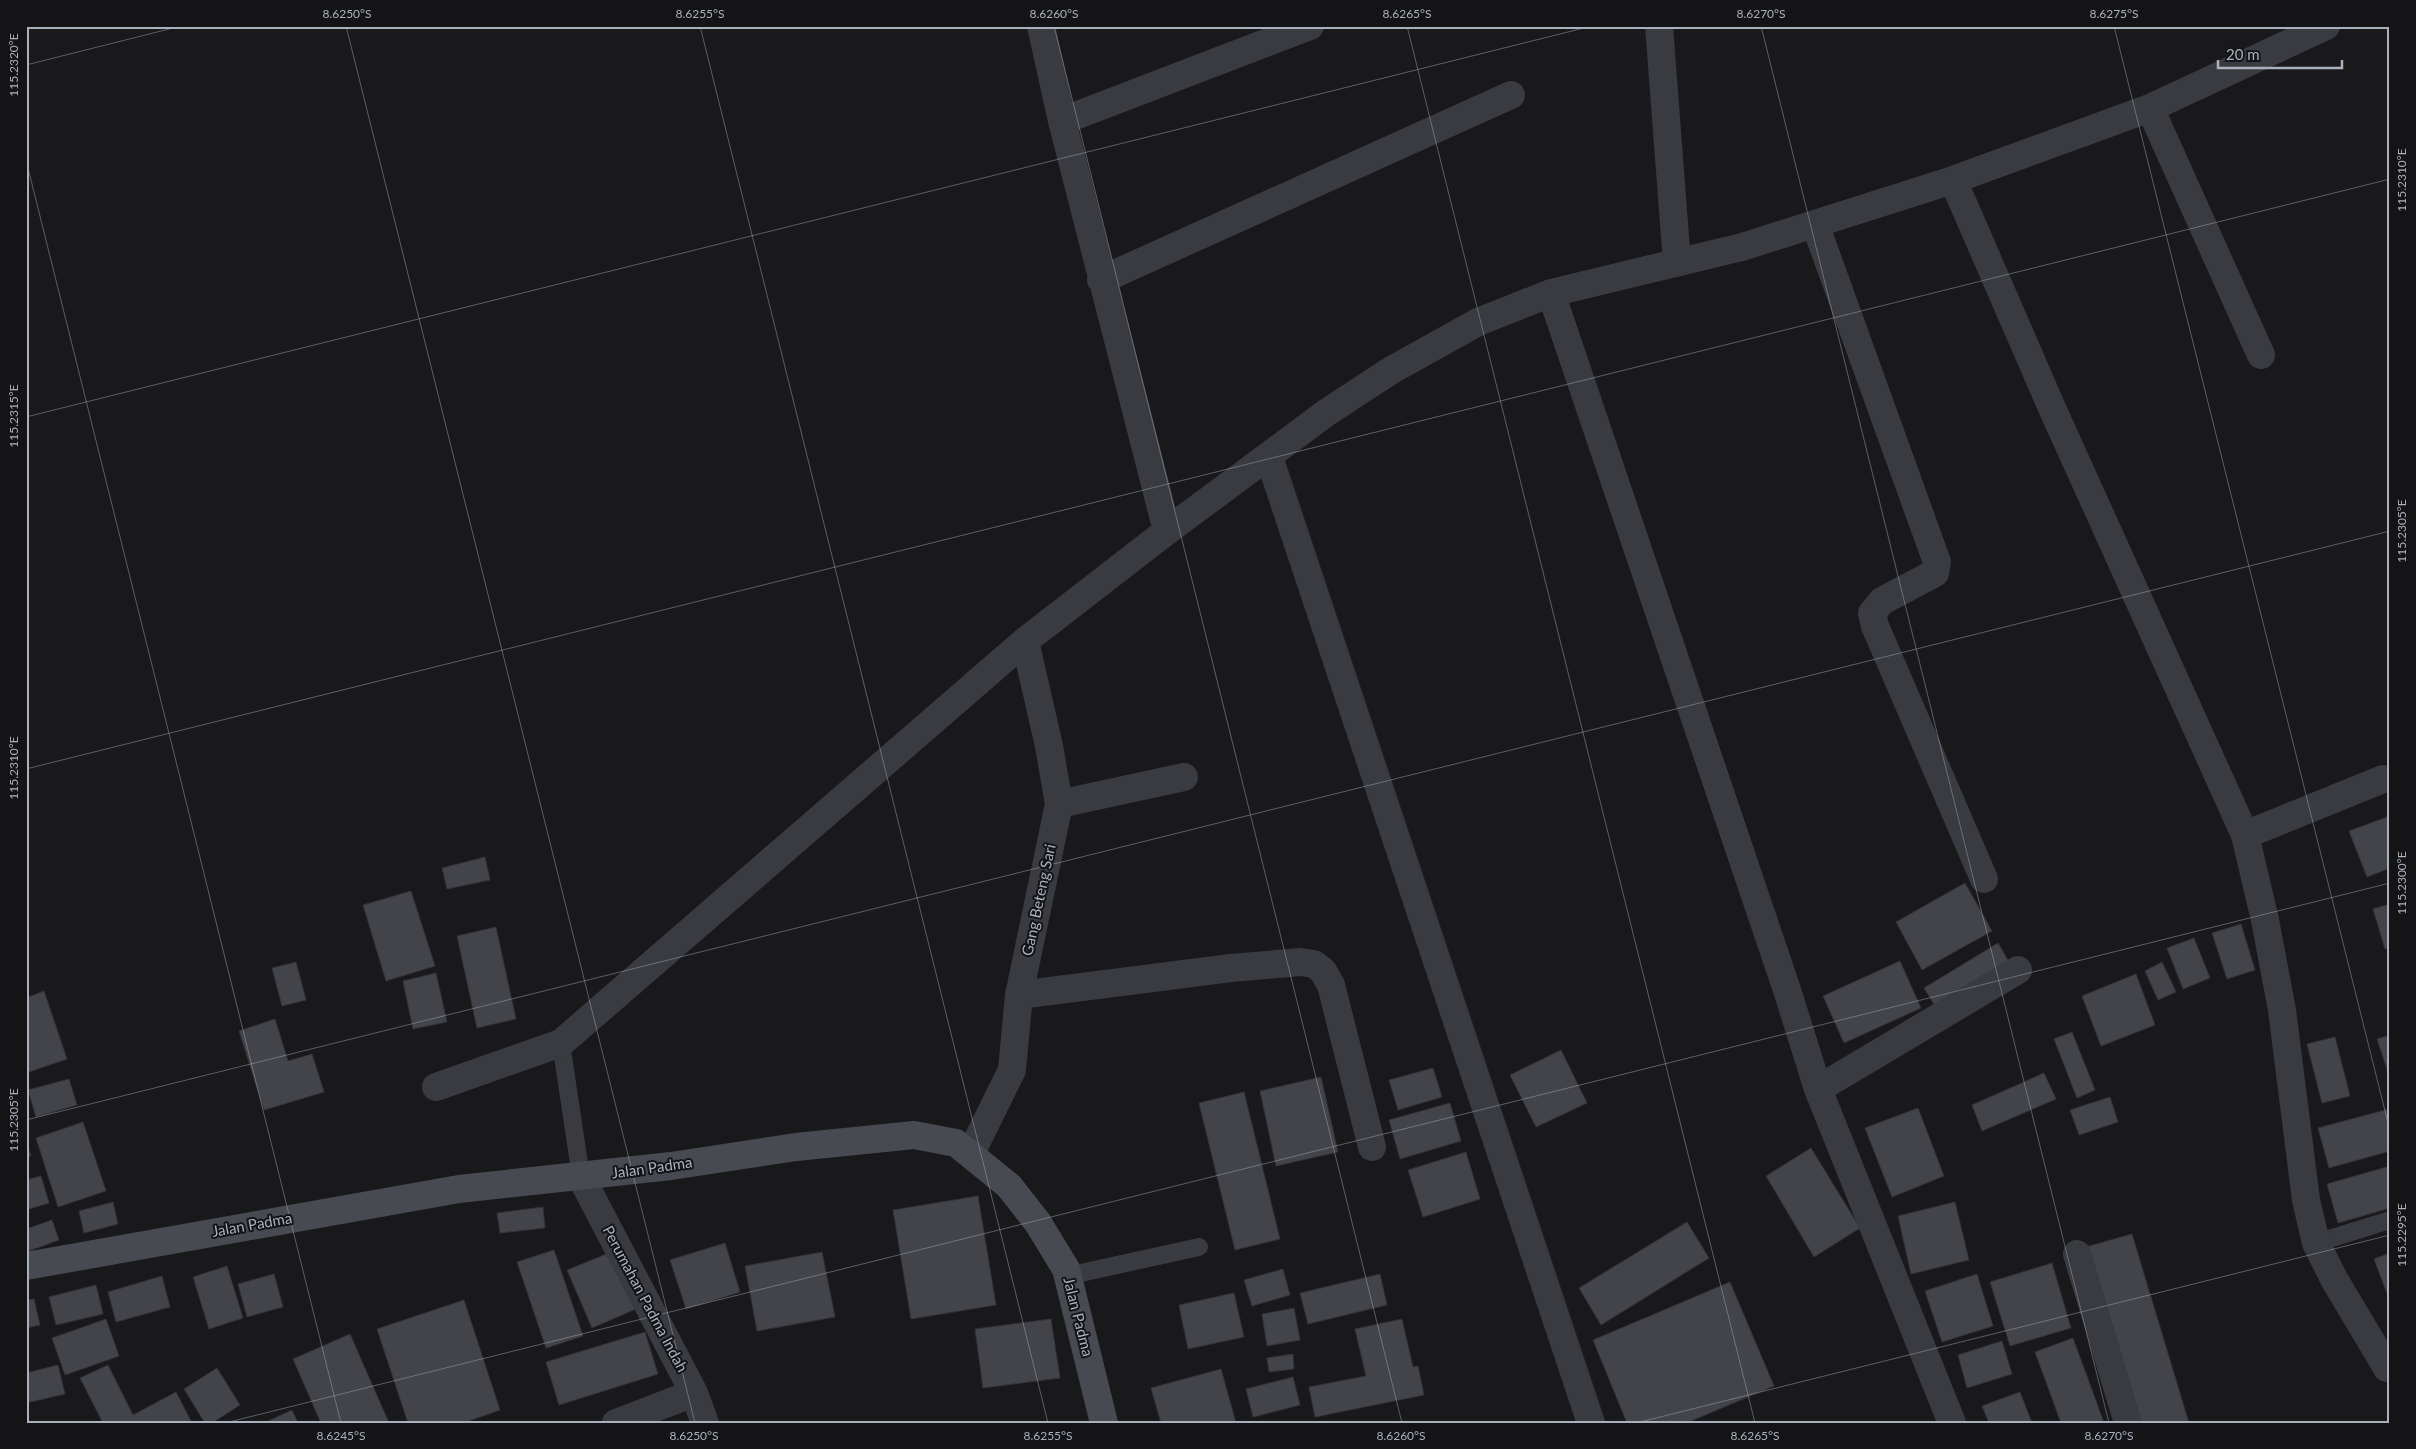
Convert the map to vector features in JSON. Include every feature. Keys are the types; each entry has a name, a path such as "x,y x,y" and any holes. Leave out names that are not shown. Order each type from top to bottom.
{"street":[{"path":"1041,26 1101,280 1167,531"},
{"path":"1062,121 1310,26"},
{"path":"1660,26 1677,263"},
{"path":"436,1087 561,1043 1025,640 1167,531 1326,414 1390,371 1478,322 1551,293 1742,247 1953,180 2150,108 2326,26"},
{"path":"1101,280 1511,95"},
{"path":"2150,108 2260,355"},
{"path":"1953,180 2052,408 2245,835 2265,920 2282,1010 2306,1200 2316,1243 2334,1279 2387,1368"},
{"path":"1815,224 1937,562 1935,573 1882,601 1872,613 1875,626 1984,879"},
{"path":"1551,293 1788,990 1818,1089 1952,1423"},
{"path":"1269,457 1591,1423"},
{"name":"Gang Beteng Sari","path":"971,1153 1012,1070 1019,995 1059,804 1049,746 1025,640"},
{"path":"1059,804 1184,777"},
{"path":"2245,835 2383,779"},
{"path":"1019,995 1231,968 1280,963 1314,964 1323,971 1332,985 1372,1147"},
{"path":"1818,1089 2018,970"},
{"name":"Jalan Padma","path":"26,1266 459,1189 581,1177 671,1166 796,1147 914,1135 956,1142 1009,1186 1038,1223 1066,1269 1104,1423"},
{"name":"Perumahan Padma Indah","path":"581,1177 694,1393 705,1423"},
{"path":"2077,1254 2128,1423"},
{"path":"616,1423 694,1393"}],"lane":[{"path":"561,1043 581,1177"},
{"path":"2316,1243 2390,1220"},
{"path":"1068,1276 1200,1247"}],"building":[{"path":"2390,816 2390,868 2367,877 2349,831"},
{"path":"485,857 490,880 447,889 442,868"},
{"path":"1965,883 1992,931 1922,970 1896,922"},
{"path":"411,891 435,966 386,981 363,905"},
{"path":"2390,904 2390,948 2385,949 2373,909"},
{"path":"2241,924 2255,970 2227,979 2212,933"},
{"path":"496,927 516,1019 477,1028 457,936"},
{"path":"2194,938 2210,978 2183,989 2167,948"},
{"path":"1998,943 2009,962 1935,1006 1924,988"},
{"path":"1900,961 1921,1008 1844,1043 1823,996"},
{"path":"296,962 306,1000 282,1006 272,968"},
{"path":"2162,962 2176,992 2158,1000 2145,971"},
{"path":"436,973 447,1022 413,1029 403,981"},
{"path":"2136,974 2155,1025 2101,1046 2082,996"},
{"path":"44,991 67,1059 26,1073 26,998"},
{"path":"275,1019 288,1061 312,1054 324,1092 264,1110 239,1031"},
{"path":"2072,1032 2095,1090 2077,1098 2054,1039"},
{"path":"2390,1035 2390,1071 2388,1072 2377,1039"},
{"path":"2335,1037 2350,1096 2322,1103 2307,1044"},
{"path":"1561,1050 1587,1103 1536,1127 1510,1075"},
{"path":"1433,1068 1442,1097 1398,1110 1389,1080"},
{"path":"2044,1073 2056,1099 1982,1131 1972,1105"},
{"path":"1321,1077 1338,1152 1276,1166 1260,1091"},
{"path":"69,1079 77,1105 36,1117 28,1090"},
{"path":"1244,1092 1280,1239 1235,1250 1199,1103"},
{"path":"2110,1097 2118,1122 2079,1135 2070,1110"},
{"path":"1450,1103 1461,1141 1400,1159 1389,1120"},
{"path":"1918,1108 1944,1176 1892,1197 1865,1128"},
{"path":"2389,1109 2390,1151 2329,1168 2318,1128"},
{"path":"83,1122 106,1191 58,1207 36,1138"},
{"path":"26,1141 31,1156 26,1157"},
{"path":"1811,1148 1860,1228 1814,1257 1766,1176"},
{"path":"1466,1152 1480,1199 1423,1217 1408,1170"},
{"path":"2390,1166 2390,1208 2338,1223 2327,1184"},
{"path":"41,1176 49,1203 26,1210 26,1180"},
{"path":"978,1196 996,1305 911,1319 893,1210"},
{"path":"113,1202 118,1224 84,1233 79,1211"},
{"path":"1955,1202 1969,1260 1911,1274 1898,1216"},
{"path":"543,1207 545,1228 500,1233 497,1213"},
{"path":"52,1220 59,1240 26,1252 26,1229"},
{"path":"1687,1222 1709,1258 1601,1325 1579,1288"},
{"path":"2132,1234 2189,1423 2139,1423 2086,1247"},
{"path":"725,1243 740,1292 686,1309 670,1260"},
{"path":"554,1250 583,1336 546,1348 517,1262"},
{"path":"614,1251 638,1308 592,1328 567,1270"},
{"path":"822,1252 835,1317 757,1331 745,1266"},
{"path":"2390,1253 2390,1301 2374,1259"},
{"path":"2052,1263 2071,1328 2010,1346 1990,1282"},
{"path":"227,1266 243,1318 209,1329 193,1277"},
{"path":"1283,1269 1290,1295 1252,1306 1244,1280"},
{"path":"274,1274 283,1307 247,1317 238,1284"},
{"path":"1380,1274 1387,1305 1308,1324 1300,1293"},
{"path":"1977,1274 1993,1326 1942,1342 1925,1291"},
{"path":"162,1276 170,1307 116,1322 108,1292"},
{"path":"1730,1282 1774,1386 1686,1423 1627,1423 1593,1340"},
{"path":"96,1285 103,1314 56,1325 49,1297"},
{"path":"1234,1293 1244,1337 1188,1349 1179,1305"},
{"path":"34,1299 40,1325 26,1328 26,1300"},
{"path":"464,1300 500,1410 463,1423 408,1423 377,1329"},
{"path":"1294,1308 1300,1340 1267,1346 1262,1314"},
{"path":"106,1319 119,1356 65,1375 52,1338"},
{"path":"1051,1319 1060,1378 983,1388 975,1329"},
{"path":"1402,1319 1413,1367 1418,1366 1424,1395 1315,1417 1309,1387 1366,1376 1355,1329"},
{"path":"645,1332 658,1374 559,1405 546,1362"},
{"path":"350,1334 389,1423 321,1423 293,1359"},
{"path":"2073,1338 2104,1423 2061,1423 2035,1352"},
{"path":"2002,1341 2012,1374 1967,1388 1958,1355"},
{"path":"1293,1354 1294,1369 1269,1372 1267,1358"},
{"path":"58,1365 65,1394 26,1403 26,1373"},
{"path":"108,1365 133,1415 176,1392 192,1423 103,1423 80,1378"},
{"path":"217,1368 240,1405 212,1423 205,1423 184,1389"},
{"path":"1221,1369 1236,1423 1161,1423 1151,1388"},
{"path":"1293,1377 1300,1405 1253,1417 1246,1389"},
{"path":"2020,1392 2032,1423 1989,1423 1982,1406"},
{"path":"292,1410 298,1423 264,1423"}]}
